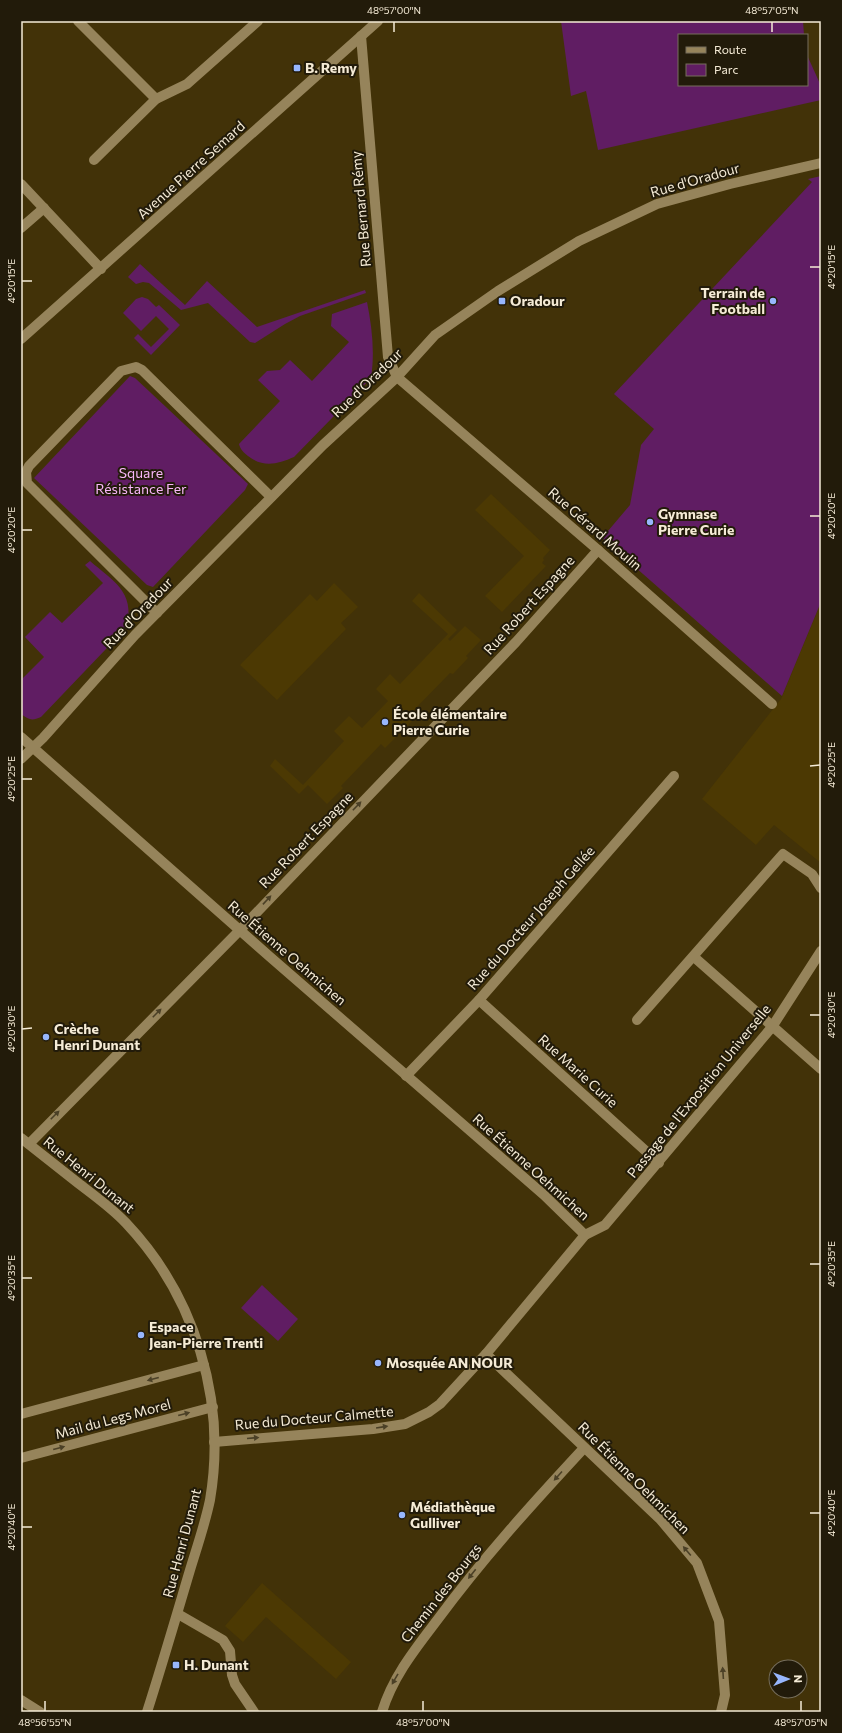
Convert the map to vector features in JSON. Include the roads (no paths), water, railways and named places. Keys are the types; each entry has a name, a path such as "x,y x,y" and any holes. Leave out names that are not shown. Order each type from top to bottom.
{"street":[{"path":"78,21 156,99"},
{"path":"94,160 156,99 187,84 258,21"},
{"name":"Avenue Pierre Semard","path":"21,339 378,21"},
{"name":"Rue Bernard Rémy","path":"362,36 388,357 397,377"},
{"name":"Rue d'Oradour","path":"21,759 33,748 157,613 323,444 397,377 434,336 498,291 579,241 657,204 730,184 821,163"},
{"path":"21,184 101,269"},
{"path":"21,228 44,208"},
{"path":"157,613 27,482 26,477 29,466 116,376 121,371 129,368 136,367 142,370 271,497"},
{"name":"Rue Gérard Moulin","path":"397,377 598,550 772,704"},
{"name":"Rue Robert Espagne","path":"25,1141 240,930 516,642 598,550"},
{"name":"Rue Étienne Oehmichen","path":"21,737 406,1076 544,1195 584,1235 486,1354 660,1519 697,1563 719,1621 725,1695 721,1712"},
{"name":"Rue du Docteur Joseph Gellée","path":"406,1076 478,1000 674,776"},
{"path":"637,1020 783,854 812,874 821,888"},
{"name":"Passage de l'Exposition Universelle","path":"584,1235 605,1225 659,1163 772,1027 821,951"},
{"path":"694,957 821,1069"},
{"name":"Rue Marie Curie","path":"478,1000 659,1163"},
{"name":"Rue Henri Dunant","path":"25,1141 112,1209 152,1253 180,1297 197,1341 213,1407 214,1442 209,1501 178,1614 147,1712"},
{"name":"Rue du Docteur Calmette","path":"214,1442 373,1429 405,1424 429,1412 440,1404 486,1354"},
{"name":"Mail du Legs Morel","path":"21,1414 204,1365"},
{"name":"Mail du Legs Morel","path":"21,1458 213,1407"},
{"name":"Chemin des Bourgs","path":"382,1712 391,1687 400,1671 454,1597 512,1527 584,1448"},
{"path":"178,1614 223,1640 230,1651 232,1674 235,1684 254,1712"},
{"path":"21,1700 40,1712"}],"place":[{"name":"B. Remy","path":"297,68"},
{"name":"Oradour","path":"502,301"},
{"name":"Terrain de Football","path":"773,301"},
{"name":"Gymnase Pierre Curie","path":"650,522"},
{"name":"École élémentaire Pierre Curie","path":"385,722"},
{"name":"Crèche Henri Dunant","path":"46,1037"},
{"name":"Espace Jean-Pierre Trenti","path":"141,1335"},
{"name":"Mosquée AN NOUR","path":"378,1363"},
{"name":"Médiathèque Gulliver","path":"402,1515"},
{"name":"H. Dunant","path":"176,1665"}],"park label":[{"name":"Square Résistance Fer","path":"141,482"}]}
